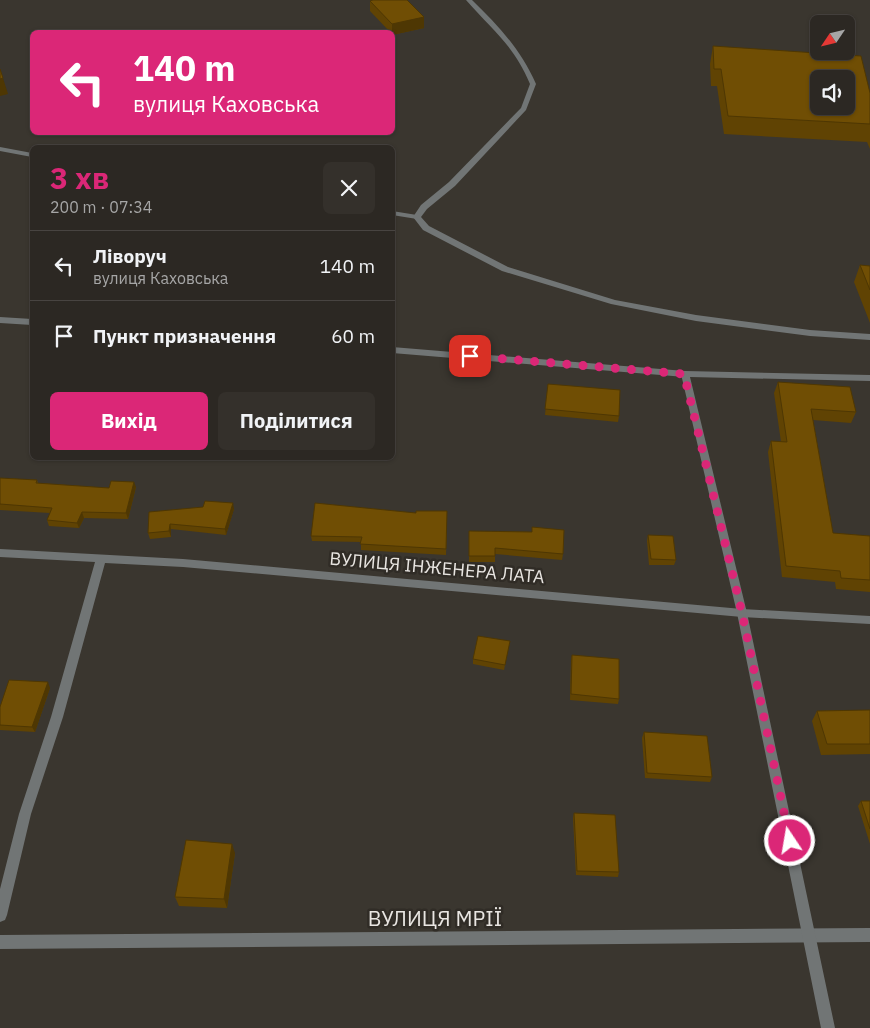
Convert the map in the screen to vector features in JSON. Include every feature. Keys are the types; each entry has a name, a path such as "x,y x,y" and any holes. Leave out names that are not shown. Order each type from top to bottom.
{"street":[{"path":"417,217 524,108 533,84 525,64 512,42 469,0"},
{"path":"0,149 30,155"},
{"path":"395,213 417,217 426,228 505,269 614,302 696,318 810,333 870,337"},
{"path":"0,320 30,322"},
{"path":"395,350 684,374 870,378"},
{"path":"684,374 742,613 828,1028"},
{"name":"ВУЛИЦЯ ІНЖЕНЕРА ЛАТА","path":"0,553 212,566 742,613 870,620"},
{"path":"0,915 25,814 57,716 101,558"},
{"name":"ВУЛИЦЯ МРІЇ","path":"0,942 870,935"}],"building":[{"path":"407,0 424,17 392,24 370,1"},
{"path":"713,46 810,53 810,60 855,60 855,56 861,56 870,93 870,124 728,116 721,69 714,69"},
{"path":"860,265 870,266 870,290"},
{"path":"778,382 850,387 856,412 811,409 833,533 870,536 870,580 841,578 840,571 786,566 771,441 787,442"},
{"path":"548,384 620,390 619,416 545,409"},
{"path":"0,478 37,480 36,483 109,488 111,481 134,482 126,513 82,512 77,523 47,520 52,508 0,504"},
{"path":"205,501 233,503 225,529 170,524 169,531 148,533 149,512 203,507"},
{"path":"315,503 416,513 416,511 447,511 446,549 360,544 362,537 311,536"},
{"path":"532,527 564,530 563,554 495,548 495,556 469,556 469,531 532,532"},
{"path":"648,535 673,536 676,560 651,559"},
{"path":"478,636 510,641 505,665 473,659"},
{"path":"572,655 619,659 619,699 571,694"},
{"path":"9,680 48,682 32,727 0,725 0,707"},
{"path":"870,710 870,744 827,744 817,711"},
{"path":"644,732 707,736 712,777 647,773"},
{"path":"861,801 870,801 870,829"},
{"path":"574,813 615,815 619,872 577,871"},
{"path":"186,840 232,844 224,899 175,897"}],"route":[{"path":"470,356 684,374 742,613 790,841"}]}
